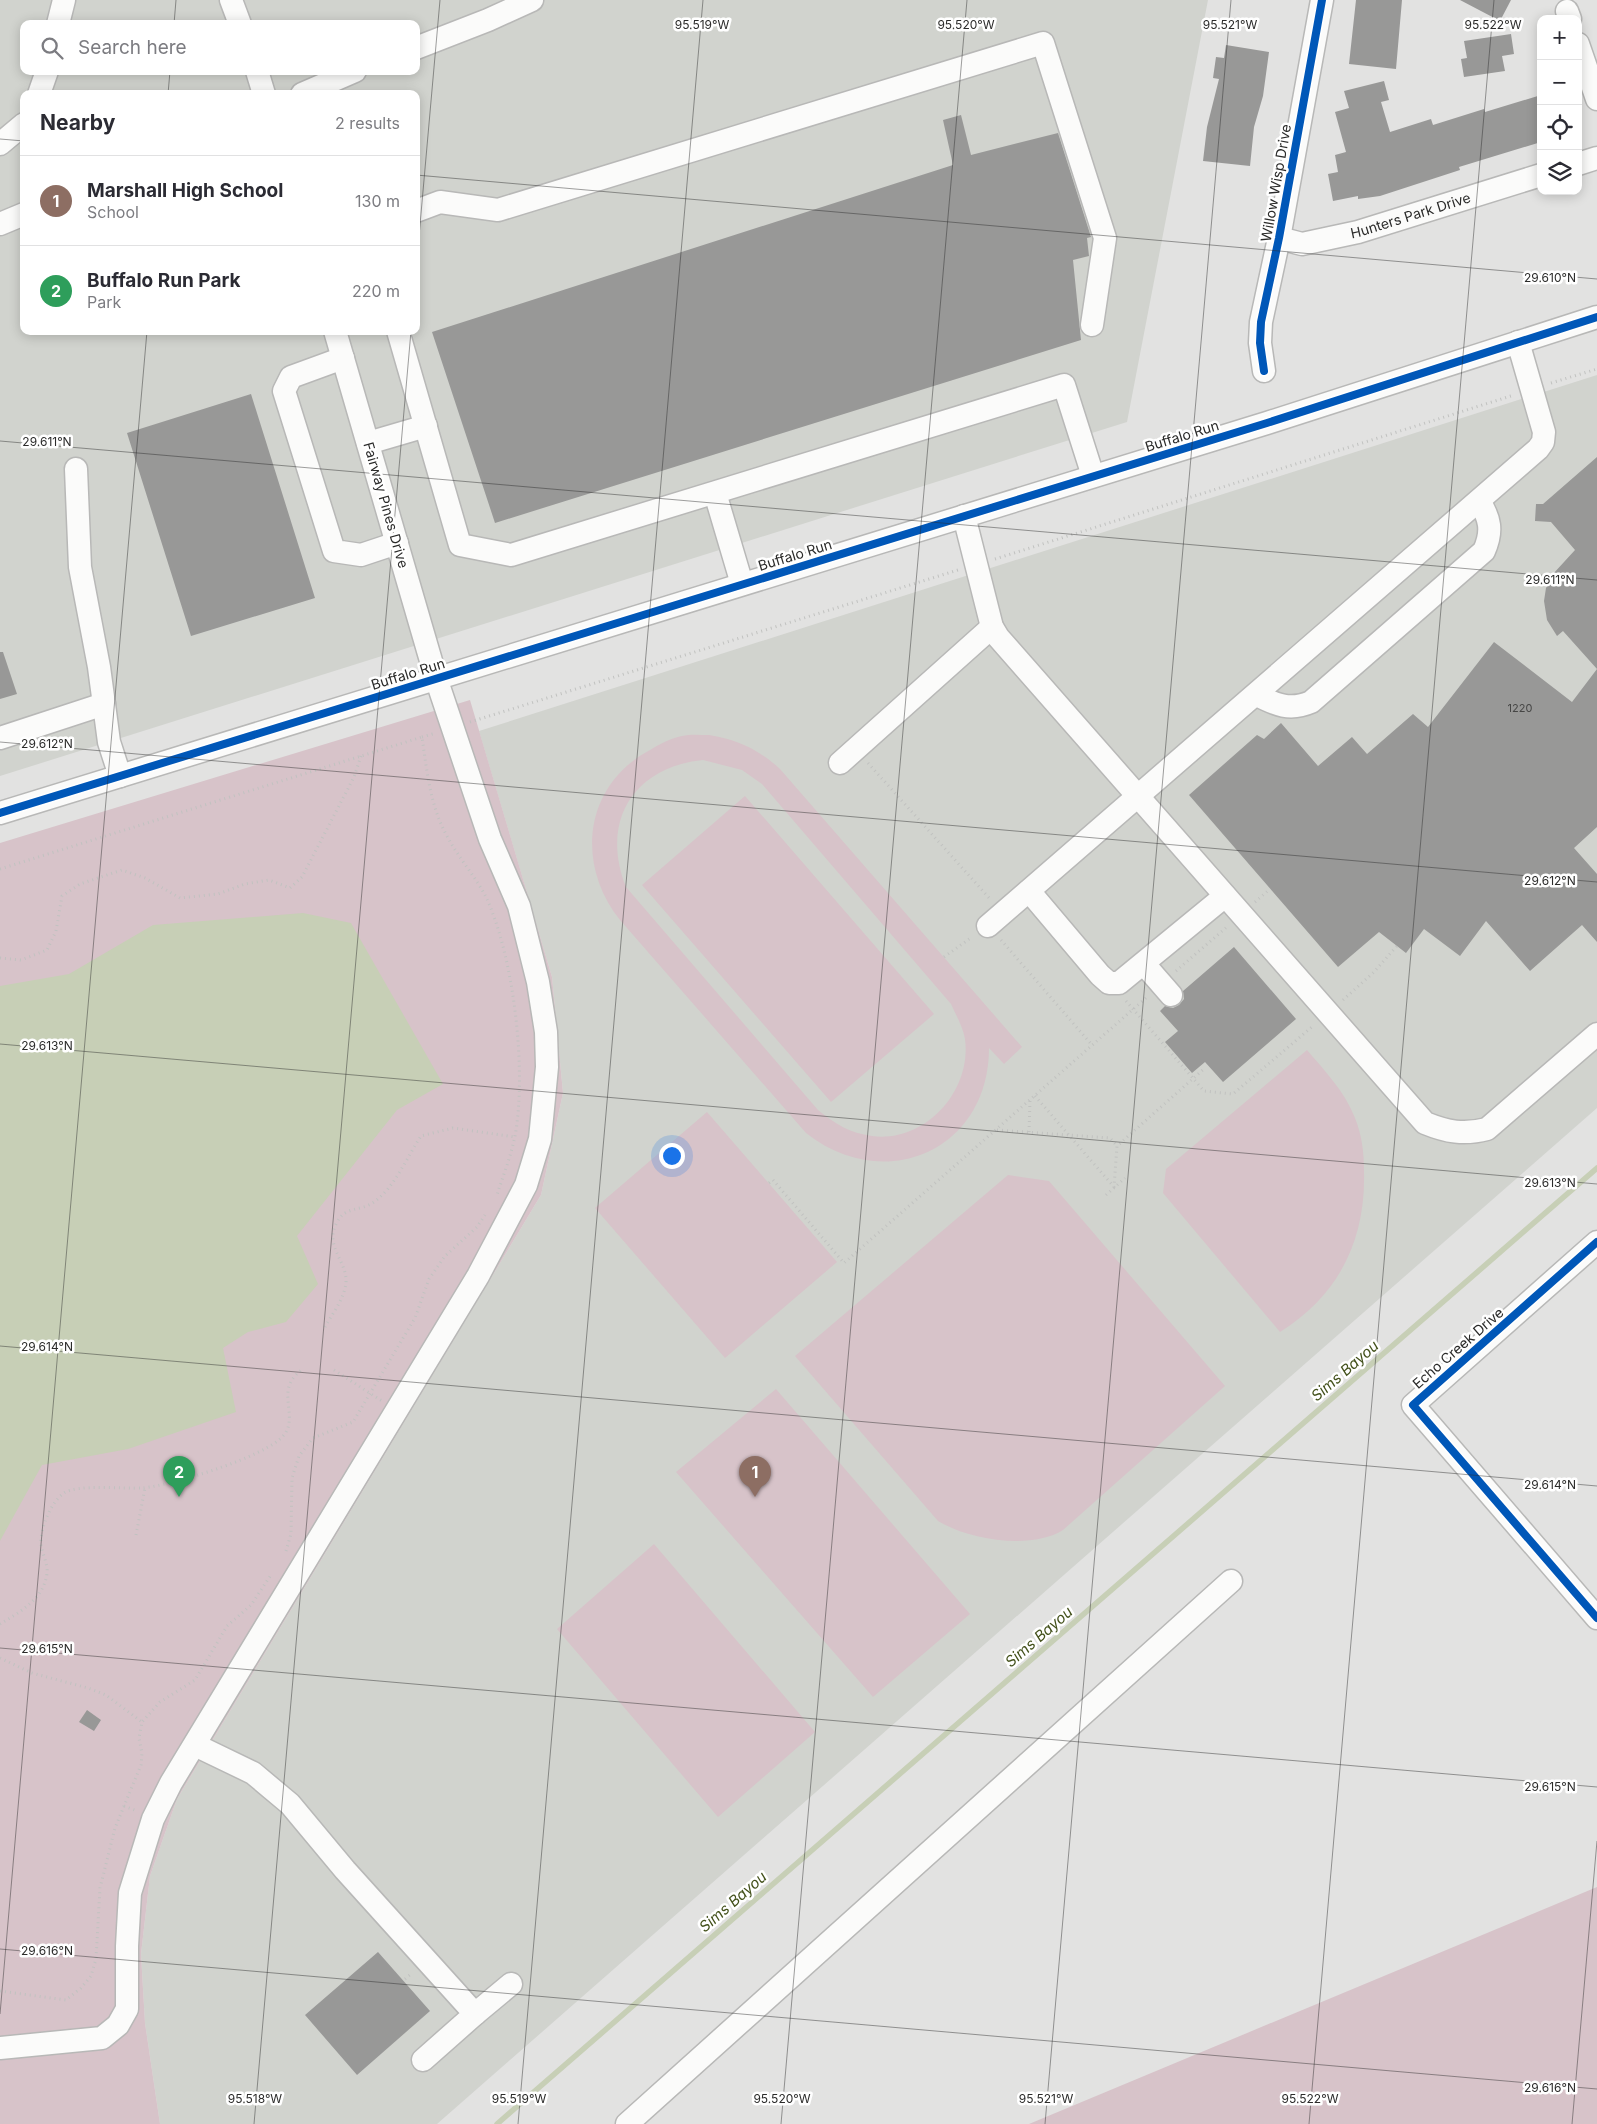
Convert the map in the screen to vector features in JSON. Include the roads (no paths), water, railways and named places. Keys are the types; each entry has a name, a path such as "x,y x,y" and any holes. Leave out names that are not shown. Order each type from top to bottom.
{"street":[{"path":"59,20 64,0"},
{"path":"231,0 238,20"},
{"path":"420,46 488,20 532,0"},
{"name":"Willow Wisp Drive","path":"1264,371 1260,343 1262,322 1322,0"},
{"path":"420,209 440,202 498,210 1044,43 1104,238 1092,325"},
{"path":"1582,56 1597,99"},
{"path":"40,90 46,75"},
{"path":"257,75 263,90"},
{"path":"311,90 346,75"},
{"path":"0,144 20,127"},
{"path":"1582,163 1597,158"},
{"name":"Hunters Park Drive","path":"1279,238 1302,244 1358,232 1537,176"},
{"path":"0,224 20,216"},
{"name":"Buffalo Run","path":"0,813 1093,476 1597,317"},
{"name":"Fairway Pines Drive","path":"0,2048 102,2038 118,2025 127,2009 127,1946 130,1893 153,1819 195,1745 478,1276 526,1185 540,1139 547,1067 546,1032 538,982 519,906 490,839 436,678 336,335"},
{"path":"399,335 460,545 511,555 1064,385 1093,476"},
{"path":"996,920 1538,449 1543,442 1544,432 1518,342"},
{"path":"343,358 291,377 284,391 334,551 361,554 397,543"},
{"path":"368,443 426,426"},
{"path":"76,469 80,567 109,742 120,776"},
{"path":"715,493 742,584"},
{"path":"1257,694 1277,706 1301,706 1311,702 1484,551 1490,539 1489,516 1479,501"},
{"path":"964,516 992,627 998,636 1425,1123 1448,1132 1460,1133 1487,1129 1597,1034"},
{"path":"848,756 992,627"},
{"path":"0,738 104,704"},
{"path":"1029,891 1100,975 1110,983 1120,983 1225,896"},
{"path":"1144,964 1167,990"},
{"name":"Echo Creek Drive","path":"1597,1242 1413,1404 1597,1618"},
{"path":"627,2124 1231,1581"},
{"path":"195,1745 253,1773 290,1804 344,1870 475,2014"},
{"path":"423,2060 511,1984"}],"waterway":[{"name":"Sims Bayou","path":"497,2124 1597,1168"}],"place":[{"name":"Buffalo Run Park","path":"179,1497"},
{"name":"Marshall High School","path":"755,1497"}]}
